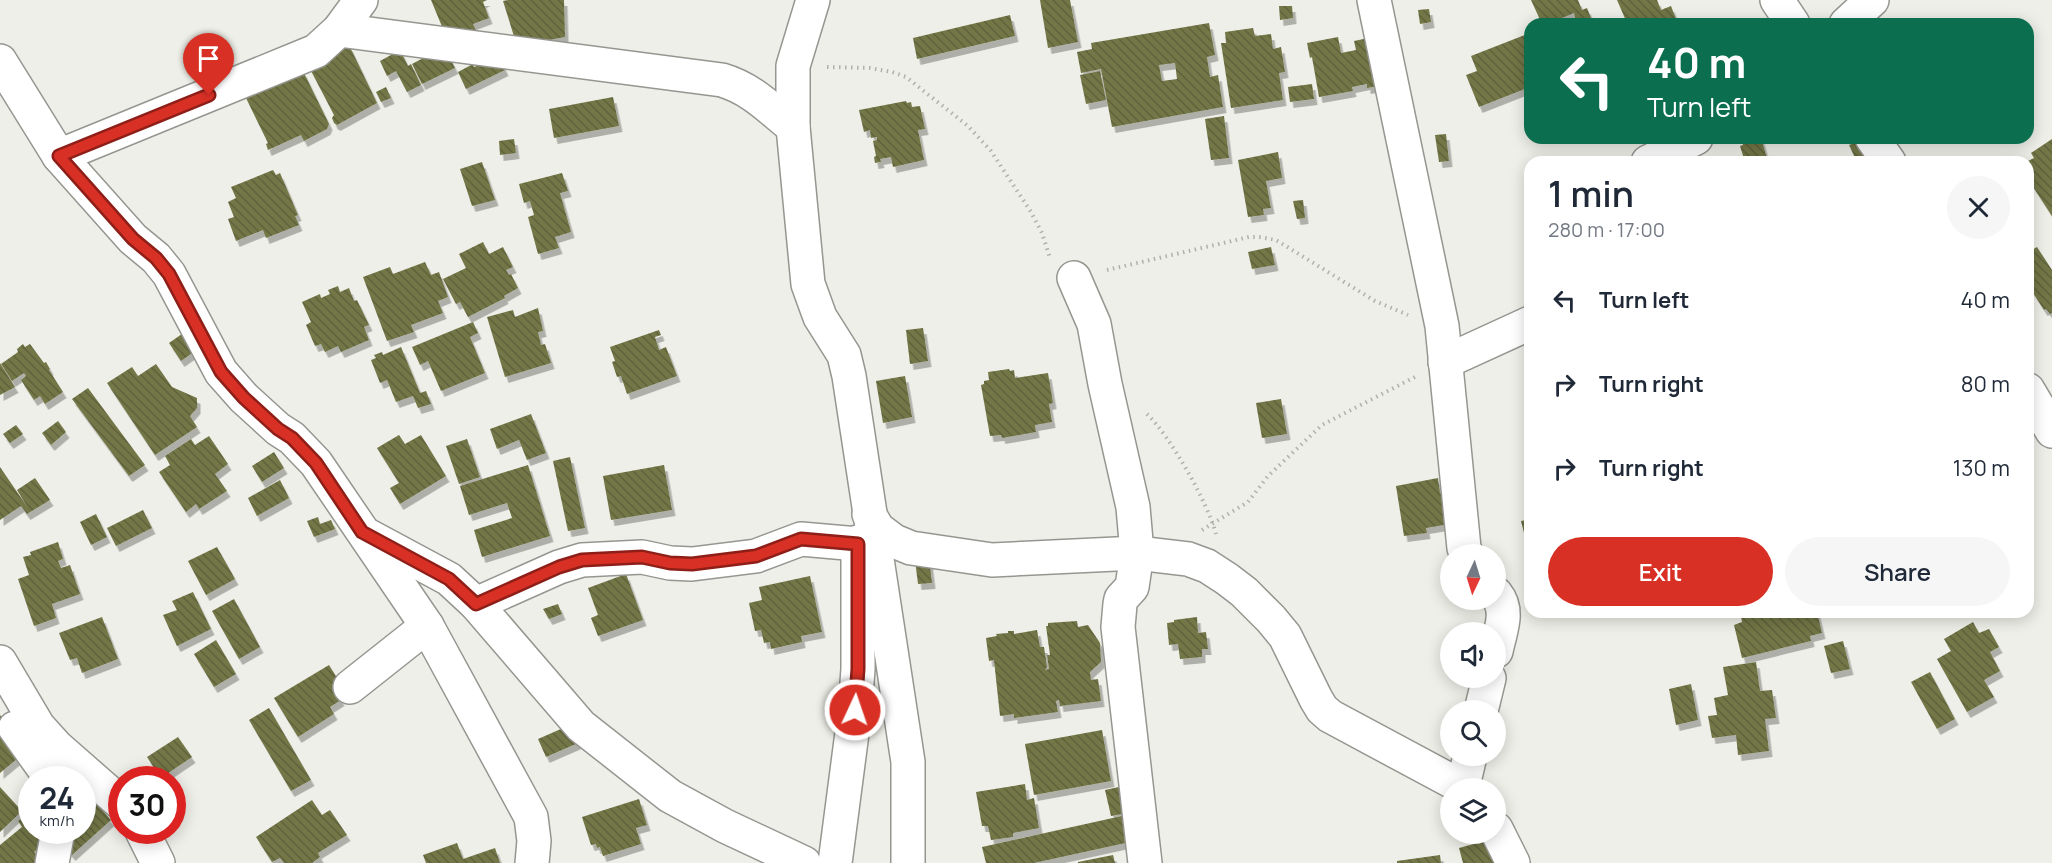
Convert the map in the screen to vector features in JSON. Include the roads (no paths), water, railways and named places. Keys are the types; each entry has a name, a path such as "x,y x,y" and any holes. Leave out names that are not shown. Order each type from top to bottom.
{"street":[{"path":"59,156 316,51 339,30 361,0"},
{"path":"1374,0 1442,327 1464,544"},
{"path":"1777,0 1789,18"},
{"path":"1852,18 1872,0"},
{"path":"805,7 793,66 793,128 808,284 820,317 844,355 849,376 857,433 863,529 856,696 835,863"},
{"path":"339,30 722,80 750,91 793,128"},
{"path":"0,61 59,156 133,239 156,258 169,274 221,372 244,398 278,429 292,438 316,463 427,626 531,817 534,841 532,863"},
{"path":"1660,156 1684,144"},
{"path":"1074,278 1094,324 1105,384 1145,554 1132,587 1121,599 1118,627 1145,863"},
{"path":"1445,362 1524,326"},
{"path":"2034,400 2052,431"},
{"path":"863,529 908,762 908,863"},
{"path":"476,604 559,567 582,560 635,556 677,564 692,564 756,556 801,539 863,529 878,529 894,541 911,548 992,560 1145,554 1188,560 1207,566 1227,579 1251,599 1285,636 1308,685 1322,709 1330,716 1467,777"},
{"path":"362,532 449,579 476,604 581,726 670,796 725,826 804,863"},
{"path":"350,687 427,626"},
{"path":"3,683 45,766"},
{"path":"3,683 57,747 108,792"},
{"path":"52,863 56,844"},
{"path":"148,844 158,863"},
{"path":"1504,844 1513,863"}]}
